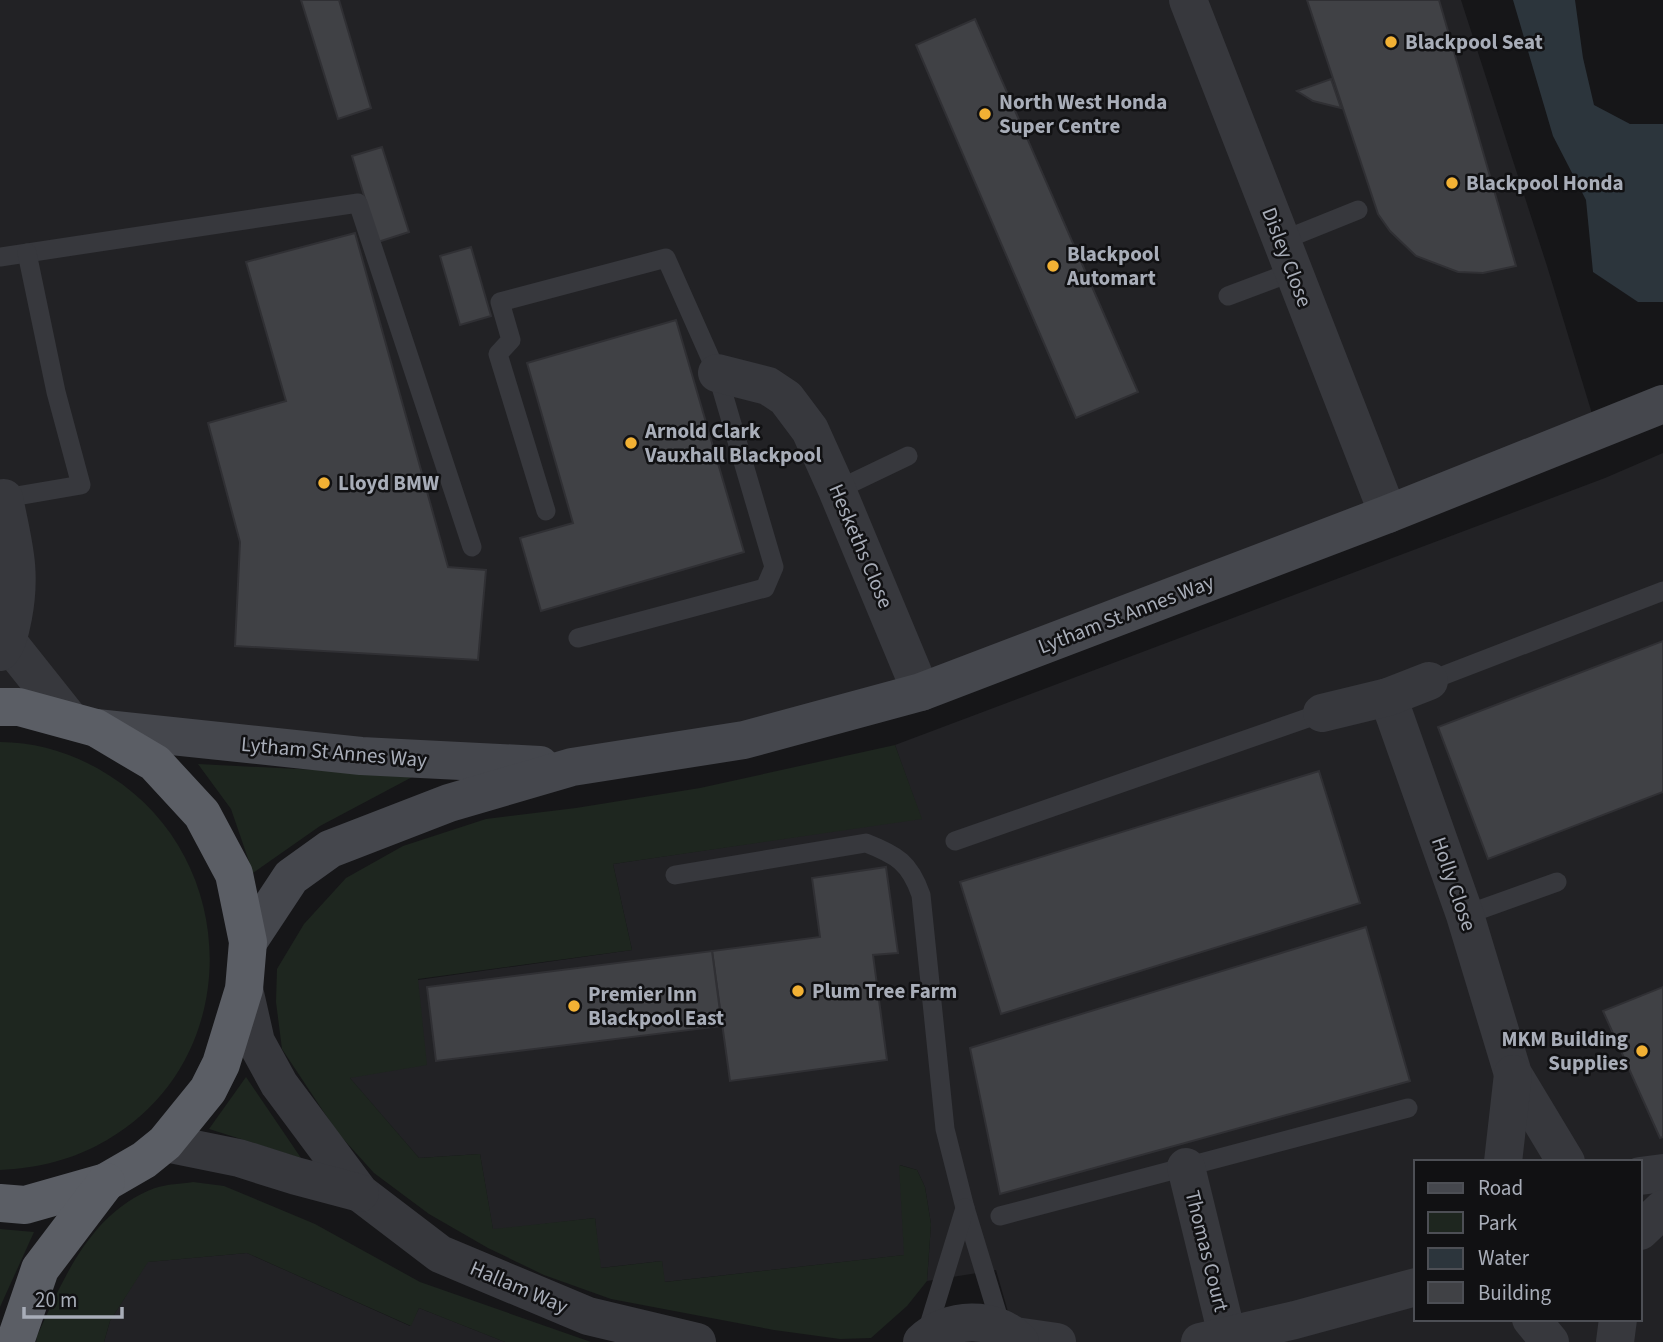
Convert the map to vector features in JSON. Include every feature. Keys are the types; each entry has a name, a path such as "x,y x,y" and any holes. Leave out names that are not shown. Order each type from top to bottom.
{"highway":[{"path":"0,707 19,707 83,724 155,763 202,814 234,874 247,942 244,989 221,1064 208,1090 165,1143 144,1160 106,1182 24,1205 0,1203"},
{"path":"15,1342 40,1269 106,1182"}],"main road":[{"name":"Lytham St Annes Way","path":"247,942 291,877 330,849 449,803 572,767 744,740 921,692 1388,514 1663,404"},
{"name":"Lytham St Annes Way","path":"83,724 361,756 572,767"}],"street":[{"name":"Disley Close","path":"1188,0 1388,514"},
{"name":"Heskeths Close","path":"717,373 768,386 786,398 810,430 838,490 921,692"},
{"path":"2,499 18,569 18,588 4,647 83,724"},
{"path":"1322,713 1388,697 1429,681"},
{"name":"Holly Close","path":"1388,697 1465,915 1513,1074 1565,1160"},
{"name":"Hallam Way","path":"244,989 256,1042 279,1084 360,1193 440,1254 587,1316 697,1342"},
{"name":"Holly Close","path":"1503,1160 1513,1074"},
{"name":"Hallam Way","path":"165,1143 239,1158 360,1193"},
{"name":"Thomas Court","path":"1186,1167 1214,1339"},
{"path":"1642,1176 1663,1173"},
{"path":"1642,1229 1663,1209"},
{"path":"1214,1339 1414,1288"},
{"path":"1533,1321 1550,1342"},
{"path":"1615,1342 1618,1321"},
{"path":"924,1340 938,1330 965,1322 993,1325 1013,1336 1057,1342"}],"lane":[{"path":"0,257 358,203 472,548"},
{"path":"1228,296 1358,209"},
{"path":"2,499 81,485 56,392 27,253"},
{"path":"546,511 498,354 511,340 500,302 666,258 717,373 774,567 765,587 578,638"},
{"path":"838,490 908,456"},
{"path":"1429,681 1663,591"},
{"path":"955,841 1322,713"},
{"path":"675,875 866,843 895,854 914,875 921,895 945,1129 964,1208 1013,1336"},
{"path":"1465,915 1557,882"},
{"path":"1000,1216 1408,1108"},
{"path":"924,1340 964,1208"}],"shaded area":[{"path":"0,0 1461,0 1597,430 921,692 572,767 0,707"},
{"path":"1663,453 1663,1342 1020,1342 1015,1336 996,1270 927,1281 931,1224 925,1187 917,1170 900,1165 905,1255 664,1282 662,1261 600,1268 595,1218 493,1230 480,1154 419,1158 349,1077 387,1071 418,980 632,950 613,864 921,818 895,745 1605,478"},
{"path":"247,1253 410,1326 419,1308 505,1342 104,1342 110,1321 147,1262"}],"green space":[{"path":"0,742 44,747 85,762 110,776 153,812 185,857 203,907 210,959 203,1012 184,1061 152,1105 107,1140 81,1153 42,1165 0,1170"},
{"path":"895,745 922,819 613,864 632,950 418,979 427,1065 350,1078 419,1158 480,1154 493,1229 595,1218 601,1268 662,1261 665,1282 904,1255 899,1165 917,1170 925,1187 931,1224 927,1281 907,1306 871,1338 840,1339 774,1330 611,1299 544,1275 488,1248 429,1214 374,1173 337,1132 282,1049 276,1002 277,969 304,924 346,878 403,846 486,819 700,788"},
{"path":"198,764 416,775 320,826 253,873 231,809"},
{"path":"246,1077 301,1158 209,1129"},
{"path":"193,1182 224,1186 315,1224 420,1282 591,1342 505,1342 419,1308 411,1326 247,1253 148,1262 110,1321 104,1342 36,1342 69,1270 82,1249 113,1213 155,1188"},
{"path":"0,1229 34,1232 0,1307"}],"water":[{"path":"1513,0 1575,0 1583,58 1594,105 1630,124 1663,124 1663,302 1638,302 1593,272 1586,200 1553,136"}],"building":[{"path":"301,0 339,0 371,108 338,119"},
{"path":"1307,0 1439,0 1516,266 1483,273 1458,272 1416,256 1390,231 1378,214"},
{"path":"975,19 1138,392 1076,418 916,45"},
{"path":"1331,79 1341,108 1313,101 1297,91"},
{"path":"382,147 409,232 378,242 352,156"},
{"name":"Lloyd BMW","path":"355,233 448,567 486,570 478,660 235,646 240,542 208,423 286,401 246,262"},
{"path":"471,247 491,316 460,325 440,256"},
{"name":"Arnold Clark Vauxhall Blackpool","path":"676,320 744,552 541,611 520,538 573,523 527,363"},
{"path":"1663,641 1663,792 1488,859 1438,727"},
{"path":"1319,771 1360,903 1001,1014 960,882"},
{"name":"Plum Tree Farm","path":"886,867 898,953 873,955 887,1060 730,1081 712,951 820,937 812,878"},
{"path":"1366,927 1410,1081 1000,1194 970,1048"},
{"name":"Premier Inn Blackpool East","path":"712,951 722,1026 436,1061 427,987"},
{"name":"MKM Building Supplies","path":"1663,987 1663,1137 1660,1138 1603,1011"}],"place":[{"name":"Blackpool Seat","path":"1391,42"},
{"name":"North West Honda Super Centre","path":"985,114"},
{"name":"Blackpool Honda","path":"1452,183"},
{"name":"Blackpool Automart","path":"1053,266"},
{"name":"Arnold Clark Vauxhall Blackpool","path":"631,443"},
{"name":"Lloyd BMW","path":"324,483"},
{"name":"Plum Tree Farm","path":"798,991"},
{"name":"Premier Inn Blackpool East","path":"574,1006"},
{"name":"MKM Building Supplies","path":"1642,1051"}]}
